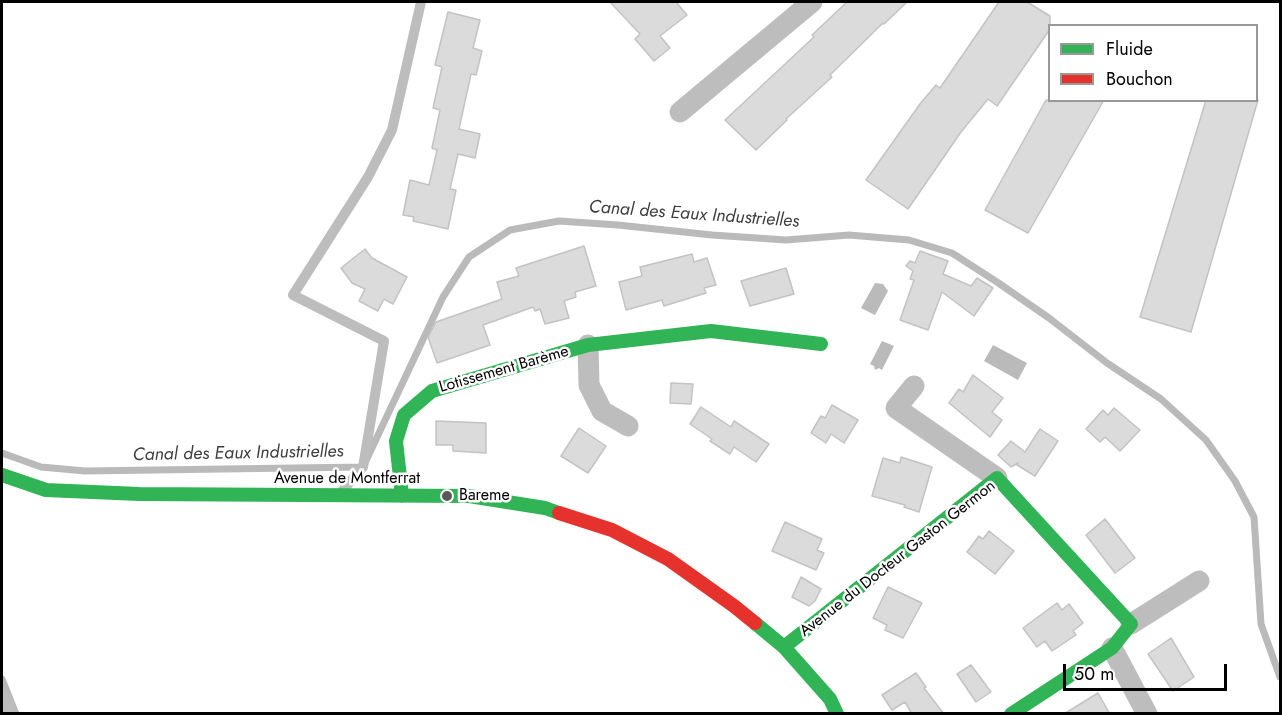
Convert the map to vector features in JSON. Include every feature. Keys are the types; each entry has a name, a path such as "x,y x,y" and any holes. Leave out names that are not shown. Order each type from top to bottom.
{"street":[{"path":"680,112 812,2"},
{"name":"Lotissement Barème","path":"402,496 396,441 404,415 432,391 588,345 711,331 821,344"},
{"name":"Lotissement Barème","path":"588,345 589,385 602,411 628,426"},
{"path":"914,386 896,408 997,478"},
{"name":"Avenue de Montferrat","path":"2,475 45,490 140,495 469,496 545,508 612,530 668,559 734,606 784,647 831,699 837,714"},
{"name":"Avenue du Docteur Gaston Germon","path":"784,647 997,478 1131,624"},
{"path":"1011,714 1112,648 1131,624 1199,581"},
{"path":"1112,648 1147,714"},
{"path":"2,702 6,714"}],"lane":[{"path":"339,495 363,467 384,341 293,295 368,177 392,130 421,2"}],"shaded area":[{"path":"875,283 883,284 888,291 875,315 861,308"},
{"path":"882,341 894,346 882,370 879,368 875,370 870,364"},
{"path":"993,345 1027,363 1018,380 984,361"}],"building":[{"path":"610,2 676,2 687,15 660,36 670,48 654,61 635,39 640,34"},
{"path":"847,2 907,2 883,23 830,75 832,77 756,150 725,120 814,37 812,35"},
{"path":"999,2 1027,2 1050,16 1048,32 997,106 988,99 961,132 908,209 866,180 920,104 936,85 940,88"},
{"path":"448,12 480,20 473,48 482,51 476,75 471,74 459,129 480,134 475,158 458,154 450,189 456,190 448,229 413,221 414,217 403,215 410,180 429,185 437,150 432,148 440,110 433,108 442,67 435,65"},
{"path":"1046,100 1048,102 1103,102 1028,233 985,210"},
{"path":"1205,102 1257,102 1191,332 1140,317"},
{"path":"584,246 596,286 575,292 576,297 564,301 569,318 545,324 540,309 535,311 533,307 483,325 490,345 437,363 428,337 436,322 502,299 497,282 519,276 516,268"},
{"path":"365,249 372,258 407,277 393,304 384,299 378,311 359,301 365,289 352,283 341,268"},
{"path":"920,251 948,261 943,274 971,286 977,278 993,288 974,316 942,292 928,330 900,320 914,280 910,279 913,271 906,266 910,261 915,263"},
{"path":"692,254 694,262 707,258 716,285 704,288 706,293 664,306 662,300 626,310 619,282 642,276 640,267"},
{"path":"786,268 794,294 750,306 741,281"},
{"path":"973,375 1003,398 992,412 1002,420 990,437 949,403 959,389 963,392"},
{"path":"671,383 693,384 691,404 670,403"},
{"path":"832,405 858,420 844,443 831,434 826,443 811,433 821,416 825,418"},
{"path":"701,407 731,427 734,421 769,444 756,462 734,447 730,454 690,424"},
{"path":"1114,408 1140,430 1120,451 1105,437 1100,442 1086,429 1103,410 1108,415"},
{"path":"436,421 486,423 486,453 453,451 453,445 436,445"},
{"path":"579,428 606,446 588,473 561,456"},
{"path":"1040,429 1058,441 1035,476 1017,465 1018,463 1011,467 998,455 1011,441 1025,452"},
{"path":"901,457 932,467 919,512 904,507 905,505 872,496 883,458 900,463"},
{"path":"1105,519 1135,558 1115,573 1086,535"},
{"path":"785,522 822,539 817,550 824,553 816,570 772,551"},
{"path":"989,531 1014,551 995,574 967,552 979,536 983,539"},
{"path":"801,577 821,589 815,601 809,606 792,597"},
{"path":"888,587 922,603 903,638 885,630 887,625 873,618"},
{"path":"1057,603 1062,610 1069,604 1083,623 1073,631 1076,635 1052,651 1045,641 1037,647 1023,628"},
{"path":"1171,638 1194,677 1173,691 1148,654"},
{"path":"971,665 991,692 976,702 957,674"},
{"path":"916,673 926,687 924,688 944,714 912,714 905,702 892,710 882,695"},
{"path":"1098,693 1110,714 1064,714"}],"waterway":[{"name":"Canal des Eaux Industrielles","path":"2,453 41,467 85,471 363,467 443,297 469,257 510,230 559,221 786,240 849,235 909,240 952,253 997,282 1049,318 1107,363 1161,399 1206,440 1235,481 1254,517 1261,624 1280,677"},
{"path":"2,679 16,714"}],"traffic: fast":[{"path":"402,496 396,441 404,415 432,391 588,345 711,331 821,344"},
{"path":"2,475 46,490 139,494 469,496 545,508 559,513"},
{"path":"784,647 997,478 1131,624 1112,648 1011,714"},
{"path":"755,623 784,647 830,699 837,714"}],"traffic: jam":[{"path":"559,513 612,530 668,559 755,623"}],"place":[{"name":"Bareme","path":"447,496"}]}
